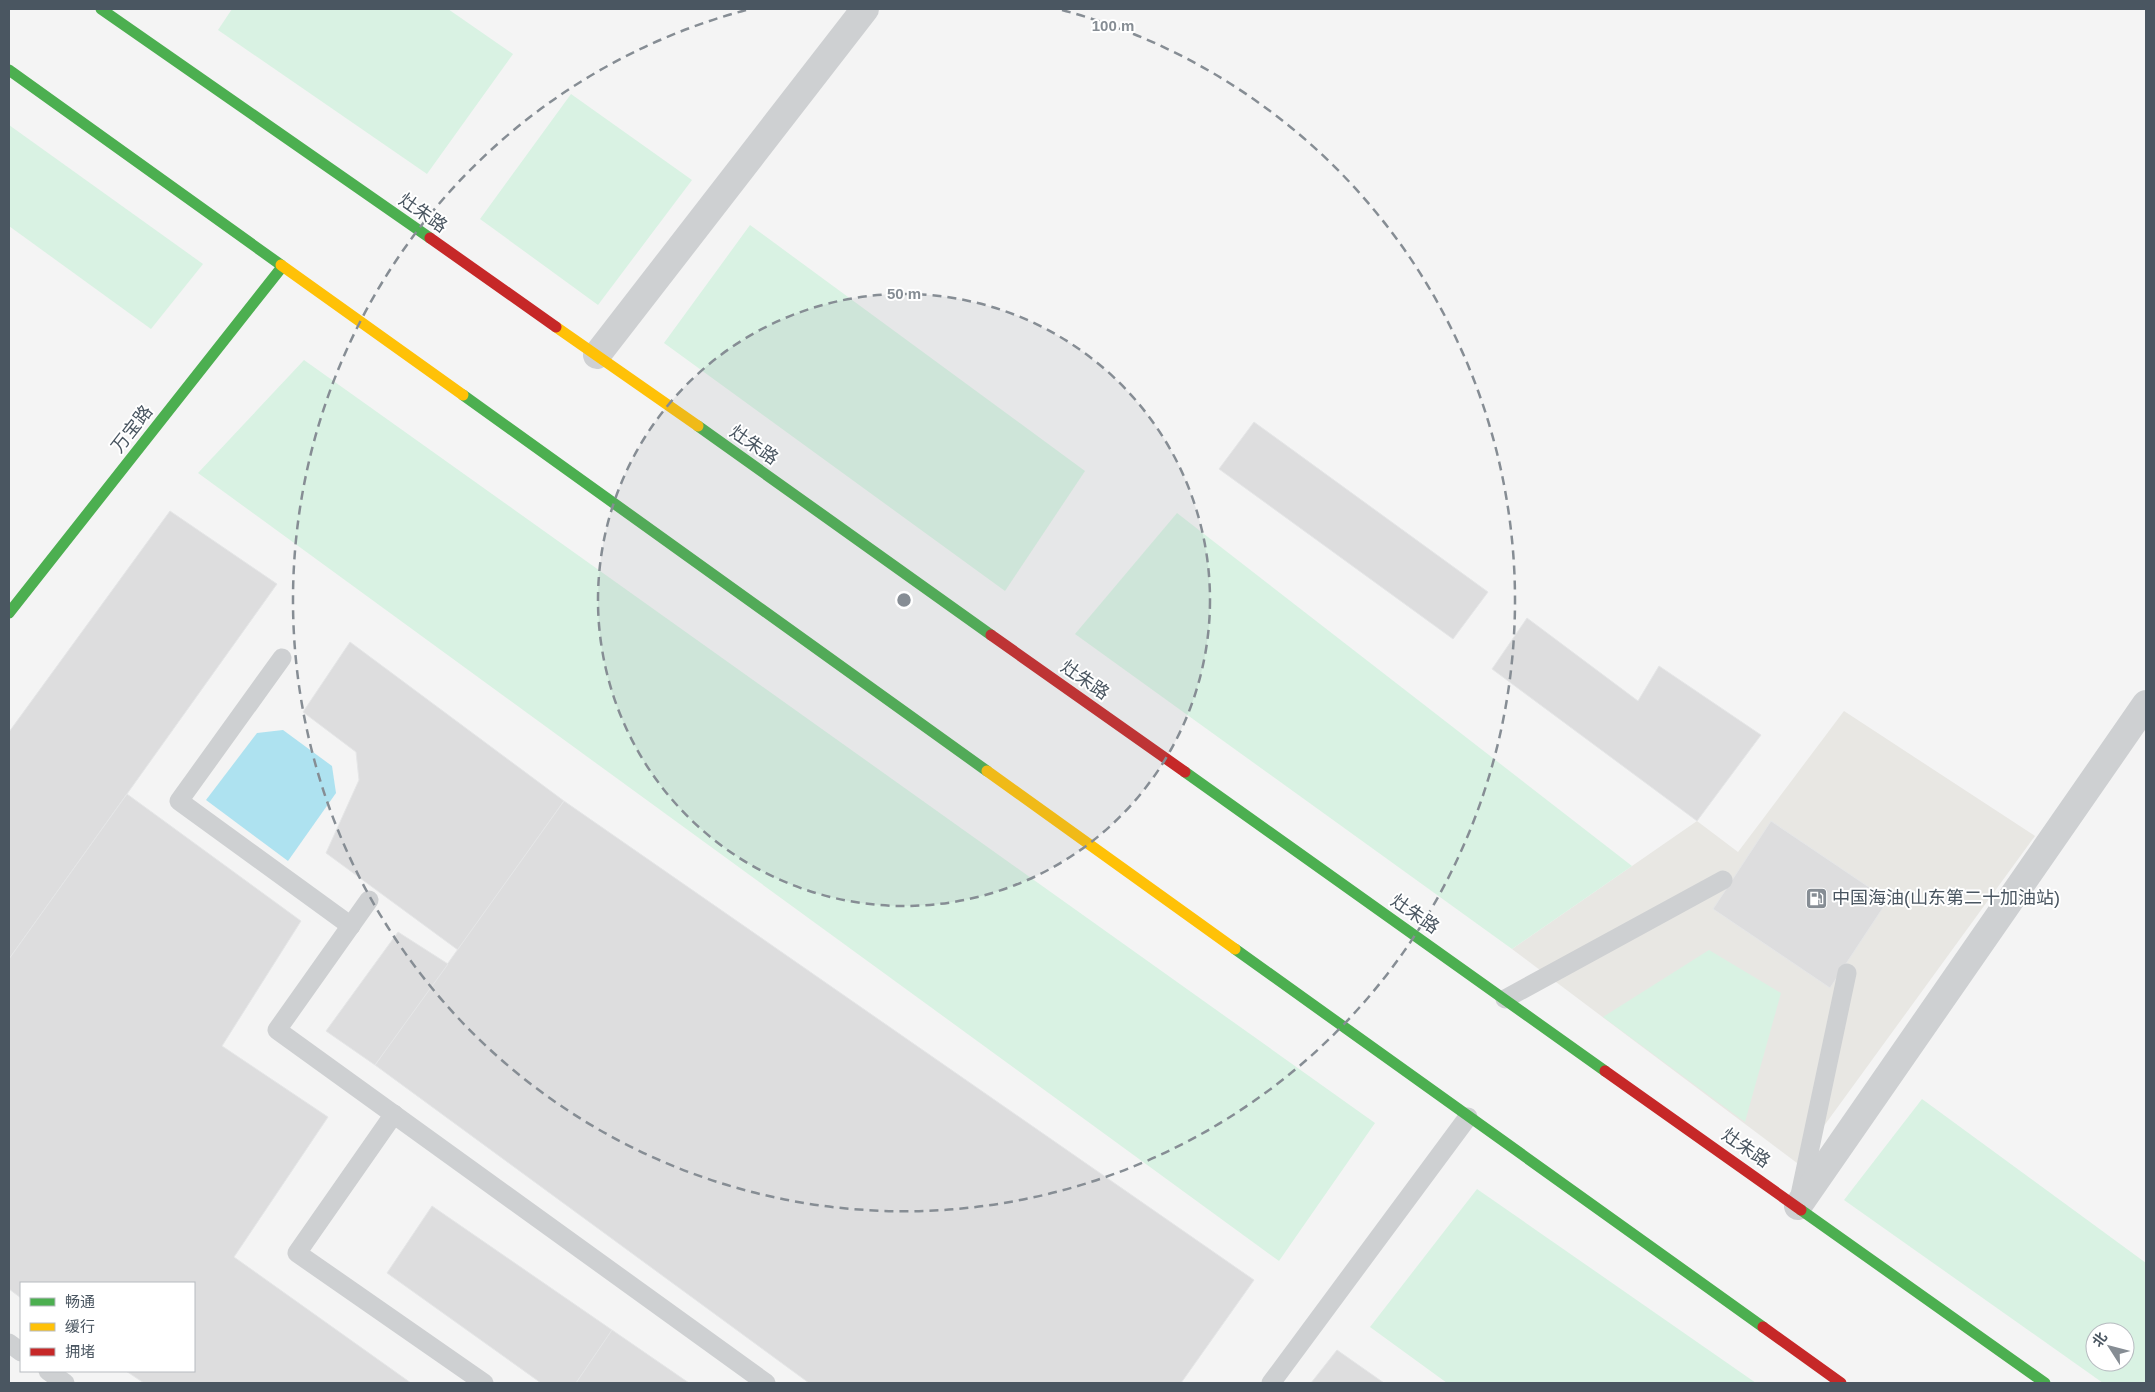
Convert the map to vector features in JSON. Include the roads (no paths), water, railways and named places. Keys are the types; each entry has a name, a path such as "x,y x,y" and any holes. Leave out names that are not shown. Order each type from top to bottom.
{"main road":[{"name":"灶朱路","path":"101,9 597,355 2045,1383"},
{"path":"9,70 1841,1383"},
{"name":"万宝路","path":"9,613 282,267"}],"street":[{"path":"597,355 865,9"},
{"path":"1798,1206 2146,704"}],"lane":[{"path":"282,658 179,801 351,926"},
{"path":"1505,999 1723,880"},
{"path":"369,900 277,1030 766,1383"},
{"path":"1798,1206 1847,973"},
{"path":"394,1114 297,1253 484,1383"},
{"path":"1272,1383 1468,1117"},
{"path":"9,1343 20,1351"},
{"path":"50,1372 66,1383"}],"water":[{"path":"283,730 332,766 336,793 288,861 206,800 257,733"}],"place":[{"name":"中国海油(山东第二十加油站)","path":"1816,898"}]}
